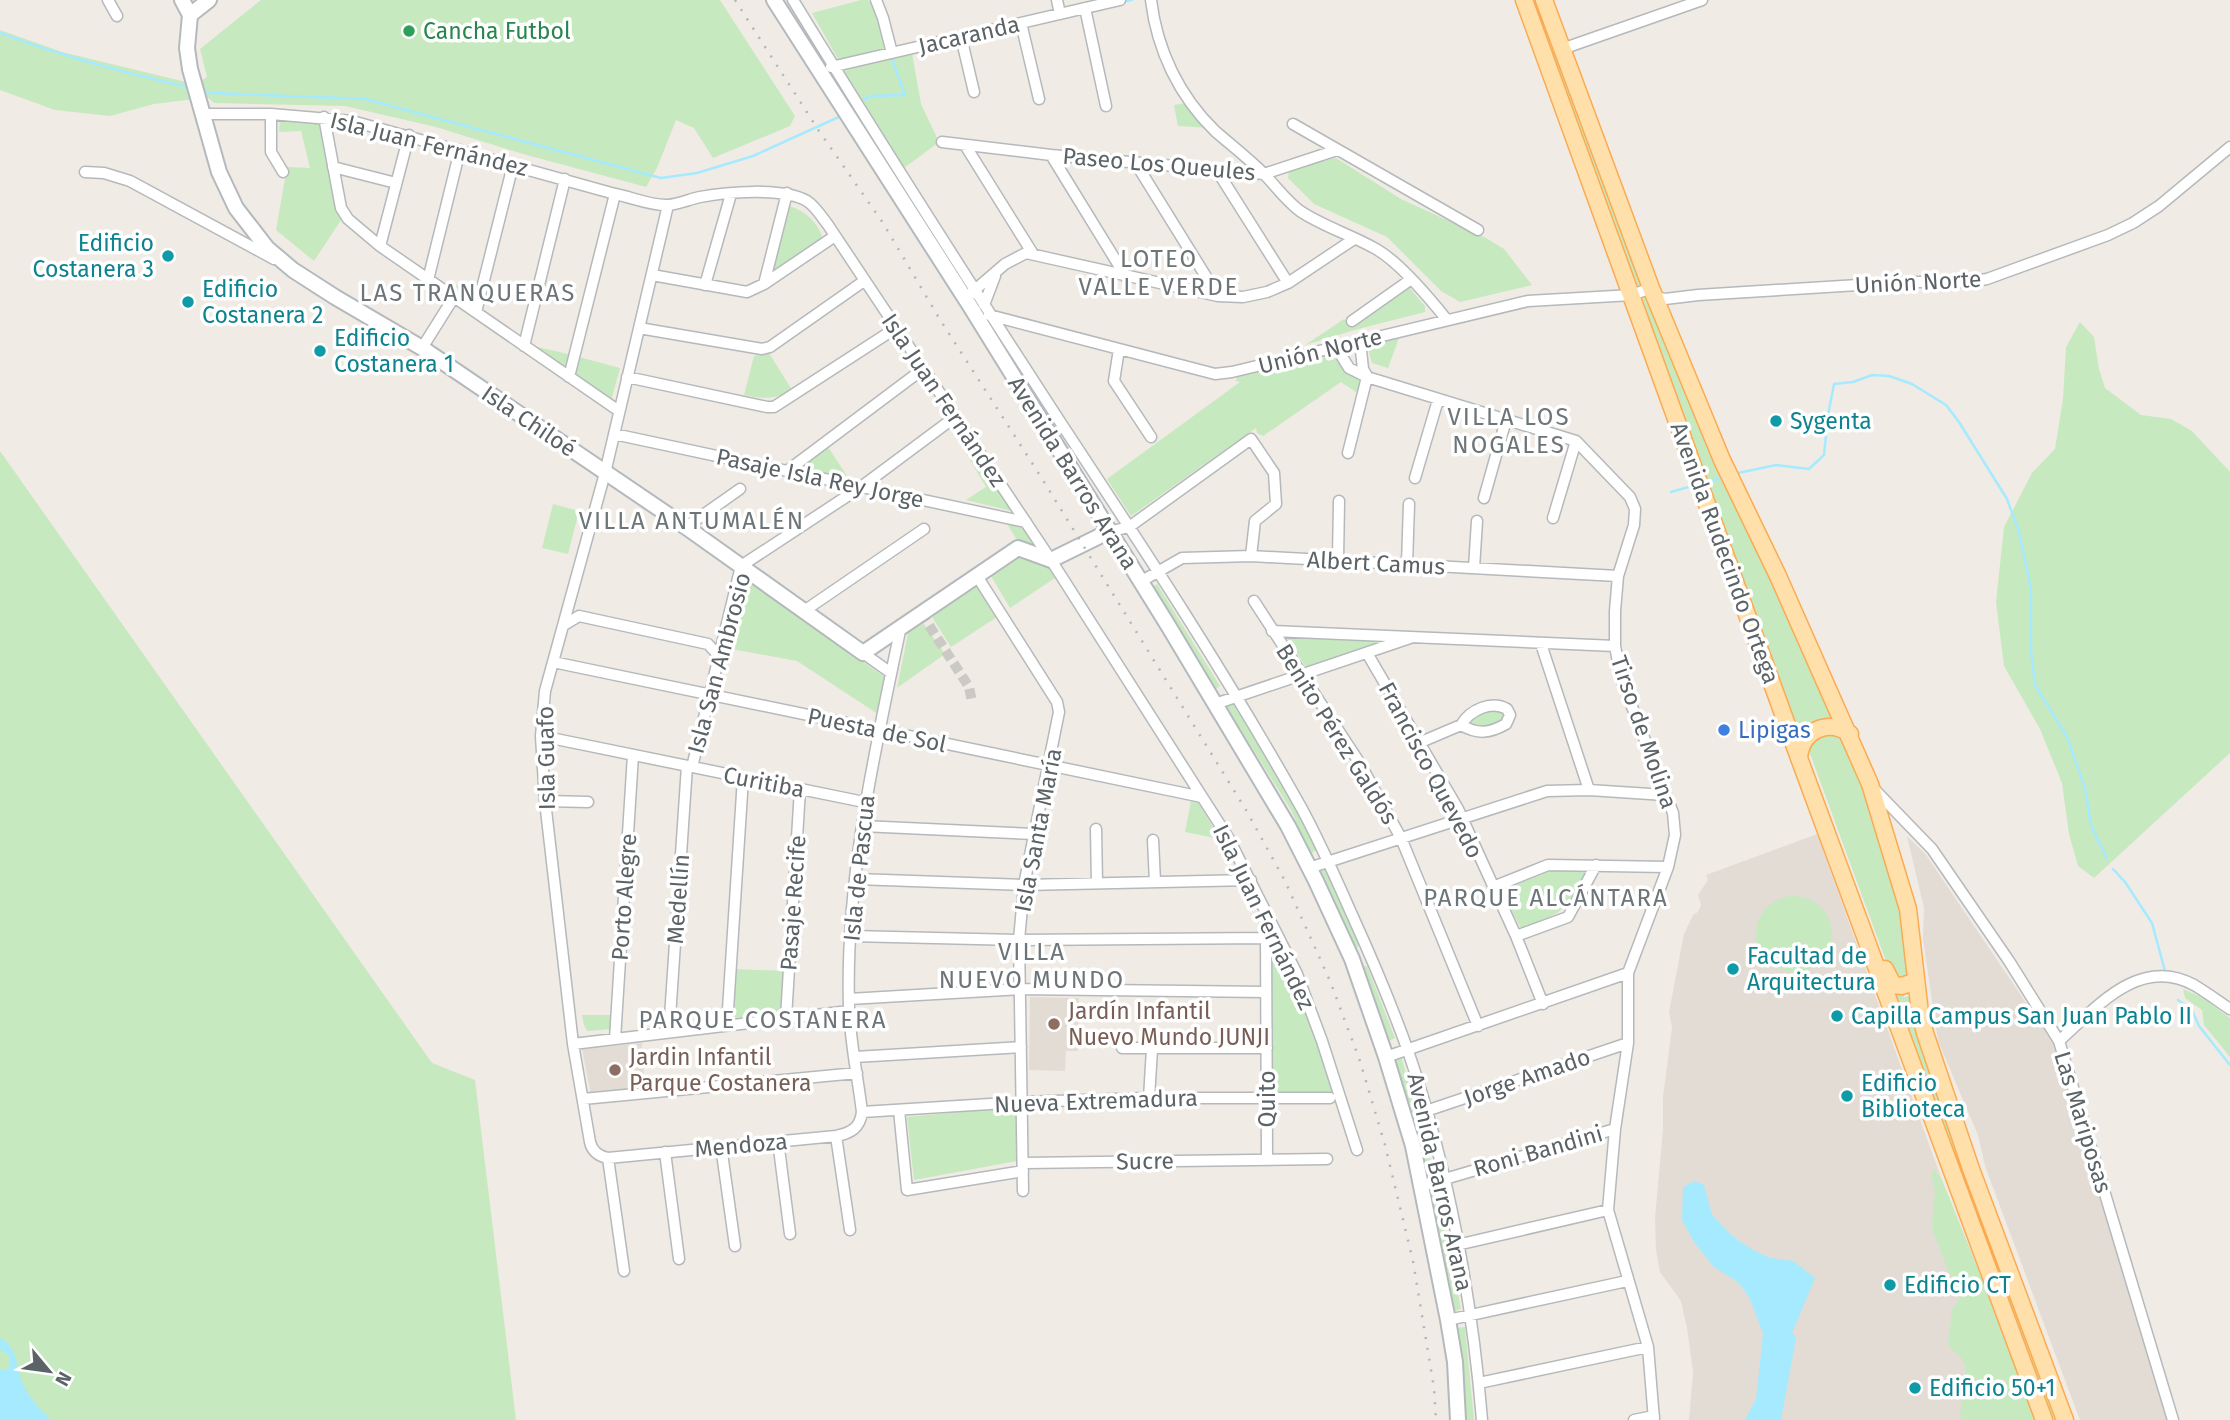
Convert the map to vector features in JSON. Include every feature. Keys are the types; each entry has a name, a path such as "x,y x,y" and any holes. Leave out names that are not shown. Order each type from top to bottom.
{"main road":[{"path":"182,0 190,15 209,0"},
{"name":"Avenida Barros Arana","path":"774,0 987,322 1108,532 1288,826 1309,868 1352,958 1413,1146 1448,1320 1455,1363 1458,1420"},
{"name":"Avenida Rudecindo Ortega","path":"1524,0 2043,1420"},
{"name":"Avenida Rudecindo Ortega","path":"1544,0 1653,292 1722,460 1778,576 1870,784 1908,909 1920,1013 1925,1033 2065,1420"},
{"name":"Isla Chiloé","path":"190,15 187,48 219,172 236,208 258,238 293,270 422,348 686,527 863,653"},
{"path":"1533,25 1543,40 1562,49"},
{"path":"863,653 1018,548 1051,559 1108,532"},
{"path":"1799,758 1804,740 1813,731 1832,727 1850,734"},
{"path":"1872,954 1882,962 1893,985 1902,986 1916,981"}],"street":[{"path":"108,0 117,16"},
{"name":"Avenida Barros Arana","path":"793,0 973,300"},
{"path":"876,0 884,18 892,53"},
{"path":"1057,0 1060,14"},
{"name":"Jacaranda","path":"818,70 1120,0"},
{"path":"1151,0 1161,46 1184,94 1214,130 1264,174 1297,209 1378,250 1447,320"},
{"path":"1562,49 1702,0"},
{"path":"1085,8 1106,106"},
{"path":"1021,23 1039,99"},
{"path":"961,37 974,92"},
{"name":"Isla Juan Fernández","path":"203,114 271,114 352,121 615,194 668,205 731,194 787,193 807,201 835,236 1051,559 1229,839 1297,974 1357,1150"},
{"path":"271,114 271,152 283,172"},
{"path":"324,117 343,212 380,246 619,411"},
{"path":"1293,124 1478,230"},
{"path":"380,246 409,135"},
{"name":"Paseo Los Queules","path":"942,142 1051,155 1264,174 1337,150"},
{"path":"965,145 1033,254"},
{"name":"Unión Norte","path":"987,322 1016,322 1215,374 1336,348 1528,301 1653,292 1665,299 1906,282 1968,282 1987,279 2108,235 2133,223 2159,206 2230,147"},
{"path":"428,279 460,150"},
{"path":"1051,155 1126,277"},
{"path":"1135,162 1218,296"},
{"path":"476,312 513,165"},
{"path":"333,167 396,183"},
{"path":"1216,169 1288,283"},
{"path":"85,172 104,173 130,181 293,270"},
{"path":"524,346 565,179"},
{"path":"764,284 787,193"},
{"path":"569,377 615,194"},
{"path":"705,285 731,194"},
{"name":"Isla Guafo","path":"624,1271 607,1158 597,1154 591,1146 573,1044 545,801 541,736 543,706 553,663 614,434 668,205"},
{"path":"652,275 747,292 764,284 835,236"},
{"path":"973,300 997,271 1026,253 1218,296 1255,295 1288,283 1354,239"},
{"path":"973,300 997,271"},
{"path":"1352,321 1410,280"},
{"path":"639,328 762,349 770,347 864,281"},
{"path":"422,348 454,297"},
{"name":"Avenida Barros Arana","path":"987,322 1010,345 1159,572 1303,810 1328,862 1408,1050 1426,1111 1444,1179 1470,1315 1482,1420"},
{"name":"Avenida Barros Arana","path":"1010,345 1011,331 1016,322"},
{"path":"627,377 774,407 895,328"},
{"path":"1348,453 1367,377 1363,369 1360,341"},
{"name":"Tirso de Molina","path":"1336,348 1349,368 1367,377 1576,441 1630,497 1636,509 1634,525 1618,576 1615,646 1621,678 1673,813 1675,835 1668,867 1628,973 1628,1043 1615,1129 1608,1210 1648,1347 1654,1418"},
{"path":"1119,349 1114,381 1152,437"},
{"path":"787,471 923,369"},
{"path":"1415,478 1438,400"},
{"name":"Isla San Ambrosio","path":"690,767 741,566 861,487 955,417"},
{"path":"1484,498 1506,420"},
{"name":"Pasaje Isla Rey Jorge","path":"614,434 1026,522"},
{"path":"1108,532 1129,527 1251,439 1274,473 1276,504 1255,521 1251,556"},
{"path":"1553,518 1576,441"},
{"path":"686,527 740,489"},
{"path":"1338,561 1339,501"},
{"path":"1406,564 1409,504"},
{"path":"1474,568 1477,521"},
{"path":"804,611 924,529"},
{"name":"Albert Camus","path":"1140,582 1182,558 1251,556 1618,576"},
{"name":"Isla Santa María","path":"977,576 1058,707 1060,717 1024,885 1019,940 1024,1191"},
{"name":"Benito Pérez Galdós","path":"1254,601 1359,762 1401,838 1478,1026"},
{"path":"564,625 579,615 708,644 718,655"},
{"name":"Isla de Pascua","path":"862,1112 849,1011 851,936 864,802 901,626"},
{"path":"1272,631 1615,646"},
{"path":"1215,704 1416,636"},
{"path":"1541,644 1589,790"},
{"name":"Isla Chiloé","path":"863,653 891,673"},
{"name":"Francisco Quevedo","path":"1367,653 1462,820 1516,936 1543,1004"},
{"name":"Puesta de Sol","path":"553,663 1202,797"},
{"path":"1420,742 1461,725"},
{"name":"Curitiba","path":"541,736 864,802"},
{"name":"Porto Alegre","path":"615,1039 633,755"},
{"name":"Medellín","path":"669,1032 690,767"},
{"path":"727,1025 743,778"},
{"name":"Las Mariposas","path":"1870,784 1932,849 2009,961 2059,1041 2173,1420"},
{"name":"Pasaje Recife","path":"786,1018 800,789"},
{"path":"1309,868 1547,791 1589,790 1665,796"},
{"path":"545,801 588,802"},
{"path":"1883,823 1906,820"},
{"path":"862,826 1034,834"},
{"path":"1096,829 1097,883"},
{"path":"1153,840 1155,882"},
{"path":"1493,887 1548,865 1668,867"},
{"path":"1516,936 1568,917 1596,865"},
{"path":"856,879 1024,885 1251,880"},
{"name":"Quito","path":"1266,913 1267,1159"},
{"path":"851,936 1019,940 1266,938"},
{"path":"1352,958 1368,952"},
{"path":"1386,1057 1628,973"},
{"path":"2059,1041 2116,990 2145,978 2165,977 2185,981 2230,1009"},
{"path":"849,999 1020,989 1266,992"},
{"path":"573,1044 849,1011"},
{"name":"Jorge Amado","path":"1426,1111 1628,1043"},
{"path":"855,1057 1021,1047"},
{"path":"1122,1048 1267,1048"},
{"path":"1149,1098 1152,1049"},
{"path":"583,1099 857,1073"},
{"name":"Nueva Extremadura","path":"862,1112 1021,1102 1149,1098 1330,1098"},
{"name":"Sucre","path":"899,1110 907,1190 1023,1167 1327,1159"},
{"path":"850,1230 836,1136 852,1131 859,1123 862,1112"},
{"name":"Roni Bandini","path":"1421,1186 1615,1129"},
{"name":"Mendoza","path":"607,1158 836,1136"},
{"path":"778,1141 790,1234"},
{"path":"721,1146 735,1246"},
{"path":"665,1152 679,1259"},
{"path":"1457,1245 1608,1210"},
{"path":"1448,1320 1627,1281"},
{"path":"1479,1383 1648,1347"},
{"path":"1634,1420 1654,1418"}],"shaded area":[{"path":"1817,834 1943,1183 2016,1363 2036,1420 1689,1420 1693,1372 1687,1328 1681,1301 1660,1272 1655,1218 1663,1129 1663,1097 1672,1027 1669,1012 1684,934 1701,905 1698,895 1708,880 1706,875"},
{"path":"1907,836 1926,855 2053,1043 2167,1420 2080,1420 1985,1166 1978,1135 1938,1041 1923,939 1924,908"},
{"name":"Jardín Infantil Nuevo Mundo JUNJI","path":"1030,997 1079,998 1078,1051 1066,1051 1065,1071 1029,1070"},
{"name":"Jardin Infantil Parque Costanera","path":"642,1043 645,1091 591,1095 582,1049"}],"green space":[{"path":"261,0 720,0 795,116 790,126 713,158 694,128 676,120 657,168 646,187 436,127 345,106 214,103 207,97 202,80 207,77 200,49"},
{"path":"868,0 874,8 885,50 839,61 812,13"},
{"path":"0,30 62,52 190,83 194,99 154,104 110,116 55,110 0,90"},
{"path":"1545,46 1558,51 1620,211 1841,722 1798,740 1707,482"},
{"path":"912,53 921,104 939,142 904,168 843,71"},
{"path":"1187,103 1210,128 1178,126 1174,105"},
{"path":"280,118 323,120 345,214 314,261 276,230 287,167 310,168 301,131 279,132"},
{"path":"1336,158 1401,199 1504,249 1532,285 1460,302 1441,291 1387,237 1314,204 1288,178 1289,171 1294,168"},
{"path":"787,206 800,210 810,218 823,239 775,274 772,273"},
{"path":"449,283 479,292 475,305 471,306 447,289"},
{"path":"1408,286 1425,306 1425,312 1305,345 1344,319 1349,324"},
{"path":"2080,322 2094,337 2105,388 2141,415 2171,419 2192,431 2230,472 2230,753 2094,878 2078,866 2069,834 2062,783 2040,729 2004,666 1996,602 2004,527 2032,473 2055,449 2063,399 2066,347"},
{"path":"1400,335 1388,368 1372,363 1368,348 1370,343"},
{"path":"529,345 572,355 565,370"},
{"path":"1333,351 1347,370 1364,381 1359,394 1341,382 1263,436 1257,433 1256,428 1131,516 1107,479 1240,382 1236,381 1238,374"},
{"path":"769,353 792,390 768,398 744,395 754,356"},
{"path":"579,357 620,368 611,401 575,375"},
{"path":"953,423 1012,511 966,500 986,487 950,426"},
{"path":"828,447 849,479 801,470 800,467"},
{"path":"0,451 432,1063 475,1080 516,1420 0,1420"},
{"path":"553,504 579,511 568,554 542,548"},
{"path":"1004,519 1025,526 1036,544 1033,548 1022,548"},
{"path":"1021,556 1049,561 1058,576 1010,608 991,576"},
{"path":"742,576 886,678 878,714 797,661 726,648"},
{"path":"1157,584 1220,686 1214,690 1151,588"},
{"path":"978,585 997,617 951,647 932,617"},
{"path":"923,623 945,654 897,688 908,633"},
{"path":"1286,637 1380,642 1307,669"},
{"path":"1233,702 1291,799 1317,849 1310,855 1291,810 1226,706"},
{"path":"1497,710 1506,714 1503,721 1480,729 1466,724 1477,713"},
{"path":"1827,734 1841,737 1872,810 1898,893 1911,977 1893,980 1809,751 1813,742"},
{"path":"1191,801 1198,802 1220,839 1185,832"},
{"path":"1327,869 1361,943 1354,951 1318,872"},
{"name":"PARQUE ALCÁNTARA","path":"1550,871 1586,871 1562,909 1521,928 1500,891"},
{"path":"1794,896 1808,899 1821,907 1829,920 1832,934 1829,948 1821,961 1808,969 1794,972 1780,969 1767,961 1759,948 1756,934 1759,920 1767,907 1780,899"},
{"path":"1270,932 1301,989 1334,1093 1270,1093"},
{"path":"1357,966 1367,966 1395,1038 1387,1042"},
{"path":"734,969 786,971 782,1012 732,1018"},
{"path":"2183,989 2203,998 2230,1018 2230,1057 2204,1025 2202,1010 2185,998"},
{"path":"1892,991 1903,992 1904,997 1911,996 2059,1420 2049,1420"},
{"path":"582,1015 615,1015 614,1027 587,1031"},
{"path":"1401,1056 1433,1170 1423,1172 1393,1060"},
{"path":"1012,1107 1017,1114 1017,1161 914,1180 907,1117"},
{"path":"1934,1169 1942,1180 2016,1363 2036,1420 1961,1420 1966,1372 1960,1356 1948,1344 1952,1310 1962,1294 1964,1283 1958,1280 1953,1282 1933,1232 1935,1192 1931,1174"},
{"path":"1436,1189 1461,1309 1451,1312 1426,1193"},
{"path":"1465,1327 1474,1420 1466,1420 1454,1328"}],"water":[{"path":"1695,1181 1704,1185 1712,1215 1730,1234 1770,1258 1793,1261 1815,1278 1792,1333 1796,1338 1781,1420 1745,1420 1756,1399 1763,1334 1750,1299 1739,1283 1713,1266 1694,1242 1682,1220 1683,1187"},
{"path":"0,1338 14,1354 27,1392 51,1420 0,1420 0,1370 10,1367 9,1356 0,1349"}],"waterway":[{"path":"1122,2 1132,0"},
{"path":"0,33 93,63 188,87"},
{"path":"861,102 869,96 905,95 891,56"},
{"path":"201,90 212,93 365,99 661,178 697,173 753,156 841,116"},
{"path":"1738,473 1776,465 1809,469 1824,455 1834,384 1853,382 1872,375 1889,376 1912,384 1946,405 2007,499 2019,532 2031,589 2031,651 2035,685 2067,737 2085,788 2091,825 2107,859"},
{"path":"1707,482 1721,478"},
{"path":"1671,492 1692,486"},
{"path":"2113,869 2125,882 2152,923 2165,971"},
{"path":"2178,1000 2192,1010 2199,1026 2230,1065"}],"tunnel":[{"path":"921,613 969,687 972,702"}],"railway":[{"path":"735,0 819,131 883,223 939,318 1041,477 1246,810 1285,881 1330,981 1360,1061 1385,1145 1413,1261 1434,1388 1436,1420"}],"place":[{"name":"Cancha Futbol","path":"409,31"},
{"name":"Edificio Costanera 3","path":"168,256"},
{"name":"Edificio Costanera 2","path":"188,302"},
{"name":"Edificio Costanera 1","path":"320,351"},
{"name":"Sygenta","path":"1776,421"},
{"name":"Lipigas","path":"1724,730"},
{"name":"Facultad de Arquitectura","path":"1733,969"},
{"name":"Capilla Campus San Juan Pablo II","path":"1837,1016"},
{"name":"Jardín Infantil Nuevo Mundo JUNJI","path":"1054,1024"},
{"name":"Jardin Infantil Parque Costanera","path":"615,1070"},
{"name":"Edificio Biblioteca","path":"1847,1096"},
{"name":"Edificio CT","path":"1890,1285"},
{"name":"Edificio 50+1","path":"1915,1388"}],"district":[{"name":"LOTEO VALLE VERDE","path":"1159,273"},
{"name":"LAS TRANQUERAS","path":"468,293"},
{"name":"VILLA LOS NOGALES","path":"1509,431"},
{"name":"VILLA ANTUMALÉN","path":"692,521"},
{"name":"PARQUE ALCÁNTARA","path":"1546,898"},
{"name":"VILLA NUEVO MUNDO","path":"1032,966"},
{"name":"PARQUE COSTANERA","path":"763,1020"}]}
